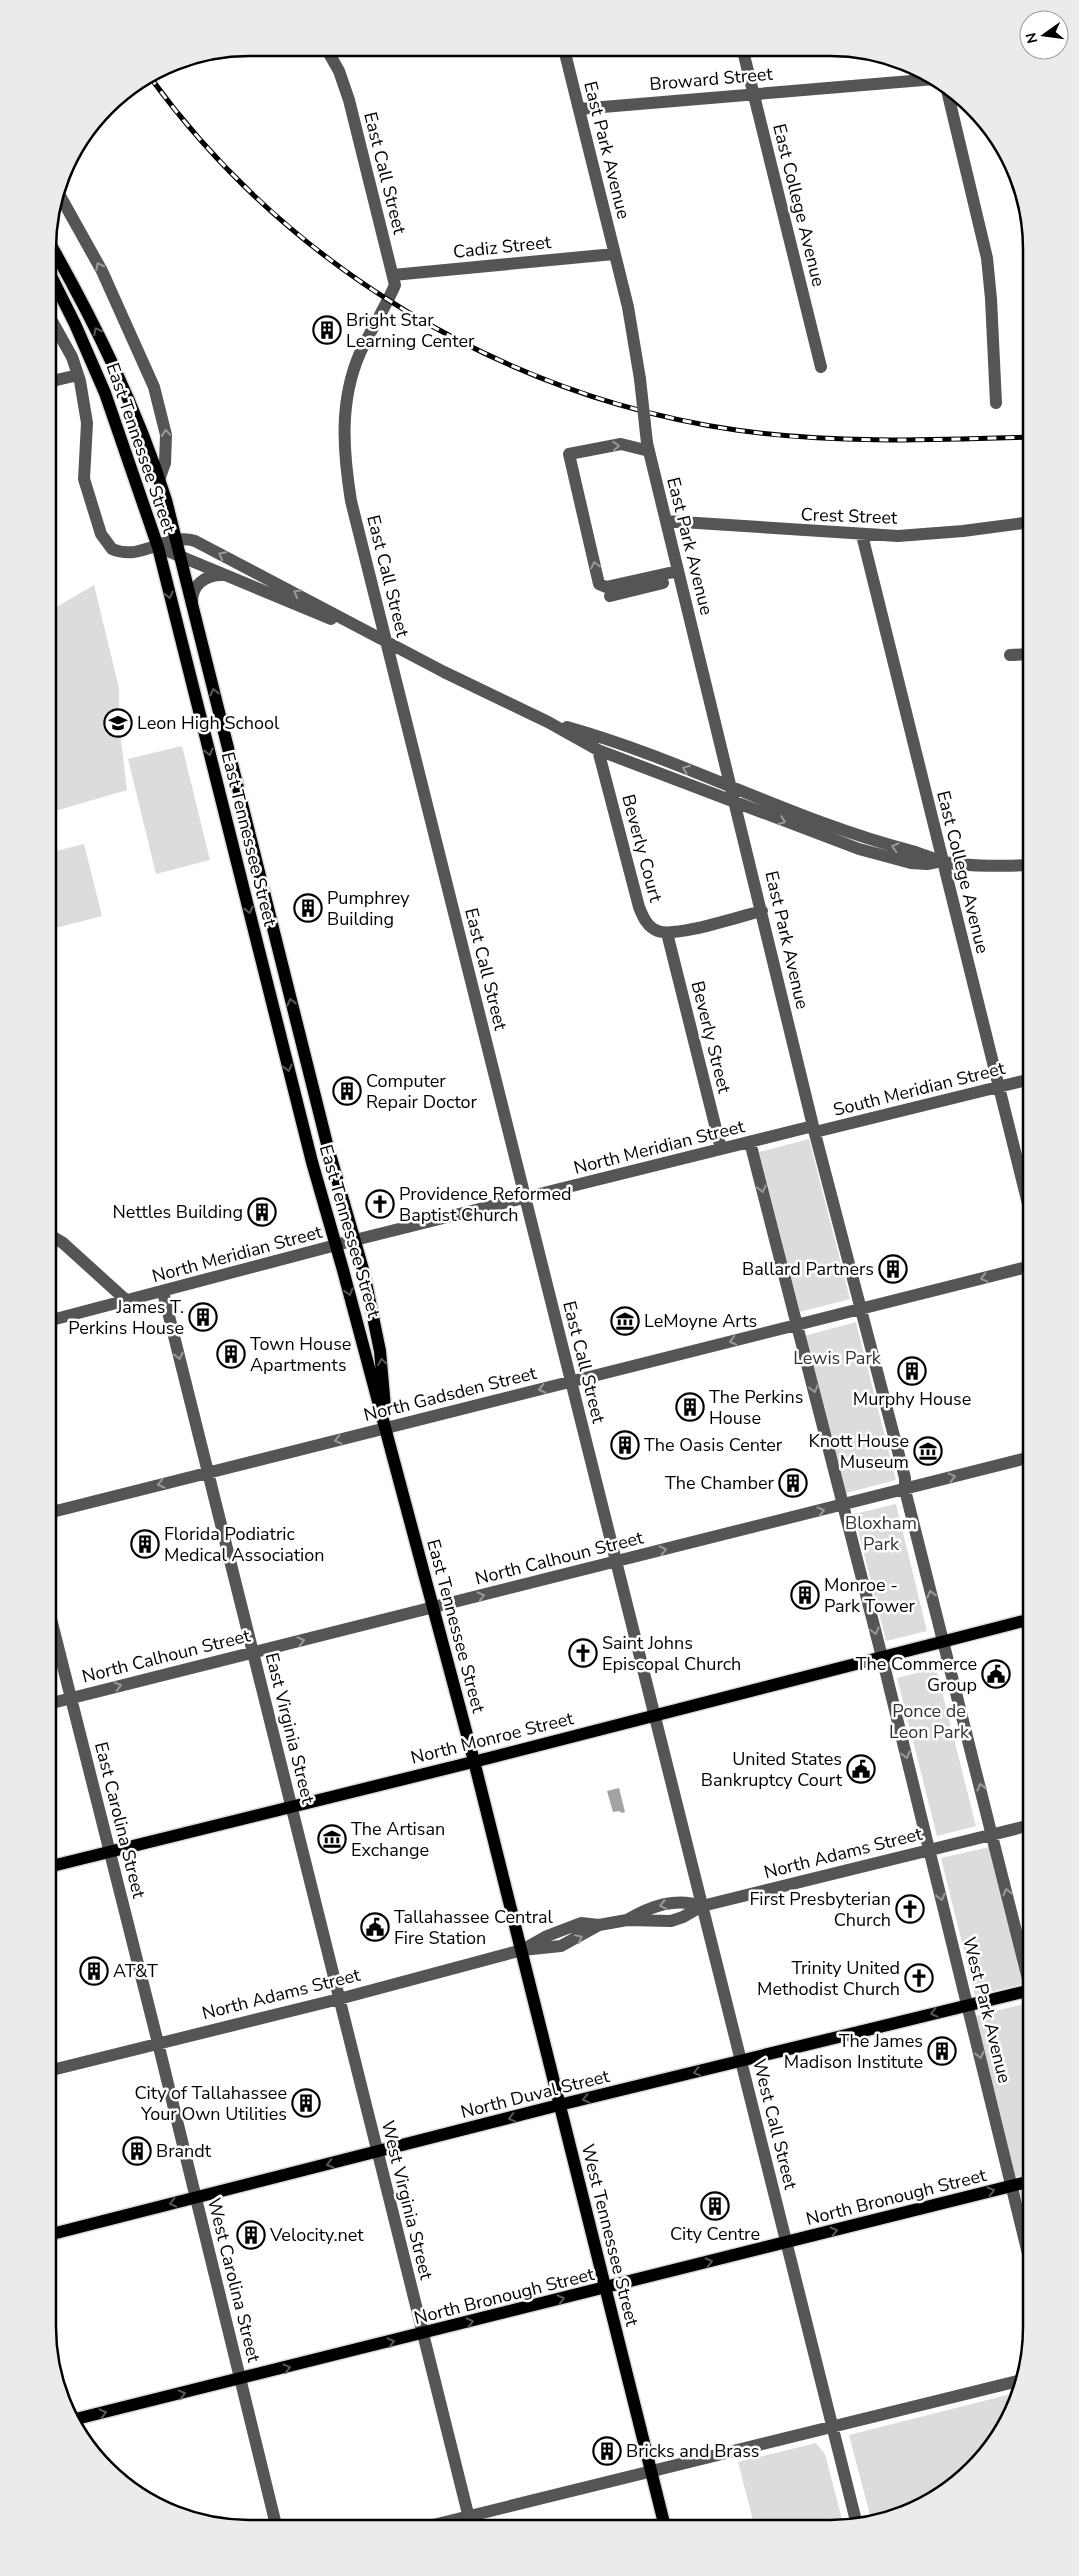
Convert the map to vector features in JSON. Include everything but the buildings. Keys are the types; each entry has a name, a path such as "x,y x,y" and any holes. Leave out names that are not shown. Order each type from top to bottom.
{"main road":[{"name":"East Tennessee Street","path":"56,255 113,365 160,480 312,1083 355,1240 380,1351 384,1380 385,1428"},
{"name":"East Tennessee Street","path":"56,285 76,324 105,393 158,547 293,1088 434,1608 522,1950"},
{"path":"241,879 260,875"},
{"path":"293,1088 312,1083"},
{"name":"North Monroe Street","path":"56,1865 1023,1621"},
{"name":"West Tennessee Street","path":"522,1950 663,2520"},
{"name":"North Duval Street","path":"56,2232 559,2105 1023,1992"},
{"name":"North Bronough Street","path":"79,2418 240,2380 1023,2183"}],"street":[{"name":"East Call Street","path":"331,56 339,71 349,100 395,285 360,354 348,391 343,437 351,500 702,1906"},
{"name":"East Park Avenue","path":"566,56 628,307 640,379 648,447 814,1129 905,1478 905,1490 993,1834"},
{"name":"East College Avenue","path":"744,56 821,367"},
{"name":"Broward Street","path":"579,108 922,80"},
{"path":"949,97 987,258 996,403"},
{"name":"East Tennessee Street","path":"63,201 102,271 154,387 166,435 165,463 160,480"},
{"name":"Cadiz Street","path":"393,276 614,254"},
{"path":"56,328 69,352 78,375 87,423 83,475 103,537 110,547 120,552 132,552 158,547 176,539 189,539 444,672 548,722 598,750 736,804 881,856 914,863 927,864 942,861"},
{"path":"56,380 78,375"},
{"path":"648,447 621,444 569,454 599,584 606,588 679,575"},
{"name":"Crest Street","path":"666,521 898,536 953,532 1023,523"},
{"name":"East College Avenue","path":"862,535 1023,1184"},
{"path":"158,547 387,641"},
{"path":"192,604 193,593 202,580 223,575"},
{"path":"610,596 679,575"},
{"path":"1010,655 1023,654"},
{"path":"548,722 612,741 864,838 928,855 942,861 979,865 1023,865"},
{"name":"Beverly Court","path":"598,750 639,908 648,924 657,931 668,934"},
{"path":"668,934 762,911"},
{"name":"Beverly Street","path":"668,934 721,1149"},
{"name":"South Meridian Street","path":"814,1129 1023,1081"},
{"name":"North Meridian Street","path":"56,1320 355,1240 721,1149 814,1129"},
{"path":"750,1142 930,1849"},
{"path":"56,1239 63,1243 127,1302"},
{"name":"North Gadsden Street","path":"56,1511 1023,1268"},
{"name":"East Virginia Street","path":"163,1292 339,1999"},
{"name":"North Calhoun Street","path":"56,1702 1023,1459"},
{"name":"East Carolina Street","path":"56,1639 158,2043"},
{"name":"North Adams Street","path":"56,2069 339,1999 522,1950 567,1927 581,1923 599,1925 627,1920 671,1921 683,1917 702,1906 1023,1826"},
{"path":"993,1834 1023,1957"},
{"name":"West Park Avenue","path":"930,1849 1023,2232"},
{"name":"North Adams Street","path":"627,1920 646,1908 664,1904 686,1901 702,1906"},
{"name":"West Call Street","path":"702,1906 855,2518"},
{"name":"West Virginia Street","path":"339,1999 470,2520"},
{"name":"West Carolina Street","path":"158,2043 275,2520"},
{"path":"474,2520 651,2471 1014,2382"}],"green space":[{"path":"94,585 119,688 119,723 127,790 56,811 56,607"},
{"path":"182,746 210,860 156,874 128,759"},
{"path":"84,844 102,916 56,928 56,851"},
{"path":"809,1139 850,1299 800,1312 759,1152"},
{"name":"Lewis Park","path":"856,1322 896,1480 846,1493 804,1336"},
{"name":"Bloxham Park","path":"896,1504 927,1631 886,1641 854,1514"},
{"name":"Ponce de Leon Park","path":"936,1668 976,1826 937,1836 897,1678"},
{"path":"989,1847 1023,1984 975,1995 941,1858"},
{"path":"1023,2004 1023,2175 1015,2177 975,2016"},
{"path":"1023,2190 1023,2216 1017,2192"},
{"path":"1010,2394 1003,2412 990,2434 975,2454 957,2472 915,2500 879,2513 870,2515 849,2435"},
{"path":"816,2443 825,2454 842,2519 753,2520 738,2462"}],"shaded area":[{"path":"619,1788 625,1812 621,1813 620,1811 613,1812 607,1791"}],"railway":[{"path":"154,82 205,145 267,208 335,263 408,312 485,353 566,387 650,413 736,430 810,437 884,440 1023,437"}],"place":[{"name":"Bright Star Learning Center","path":"327,330"},
{"name":"Leon High School","path":"118,723"},
{"name":"Pumphrey Building","path":"308,908"},
{"name":"Computer Repair Doctor","path":"347,1091"},
{"name":"Providence Reformed Baptist Church","path":"380,1204"},
{"name":"Nettles Building","path":"262,1212"},
{"name":"Ballard Partners","path":"893,1269"},
{"name":"James T. Perkins House","path":"203,1317"},
{"name":"LeMoyne Arts","path":"625,1321"},
{"name":"Town House Apartments","path":"231,1354"},
{"name":"Murphy House","path":"912,1371"},
{"name":"The Perkins House","path":"690,1407"},
{"name":"The Oasis Center","path":"625,1445"},
{"name":"Knott House Museum","path":"928,1451"},
{"name":"The Chamber","path":"793,1483"},
{"name":"Florida Podiatric Medical Association","path":"145,1544"},
{"name":"Monroe - Park Tower","path":"805,1595"},
{"name":"Saint Johns Episcopal Church","path":"583,1653"},
{"name":"The Commerce Group","path":"996,1674"},
{"name":"United States Bankruptcy Court","path":"861,1769"},
{"name":"The Artisan Exchange","path":"332,1839"},
{"name":"First Presbyterian Church","path":"910,1909"},
{"name":"Tallahassee Central Fire Station","path":"375,1927"},
{"name":"AT&T","path":"94,1971"},
{"name":"Trinity United Methodist Church","path":"919,1978"},
{"name":"The James Madison Institute","path":"942,2051"},
{"name":"City of Tallahassee Your Own Utilities","path":"306,2103"},
{"name":"Brandt","path":"137,2151"},
{"name":"City Centre","path":"715,2206"},
{"name":"Velocity.net","path":"251,2235"},
{"name":"Bricks and Brass","path":"607,2451"}]}
